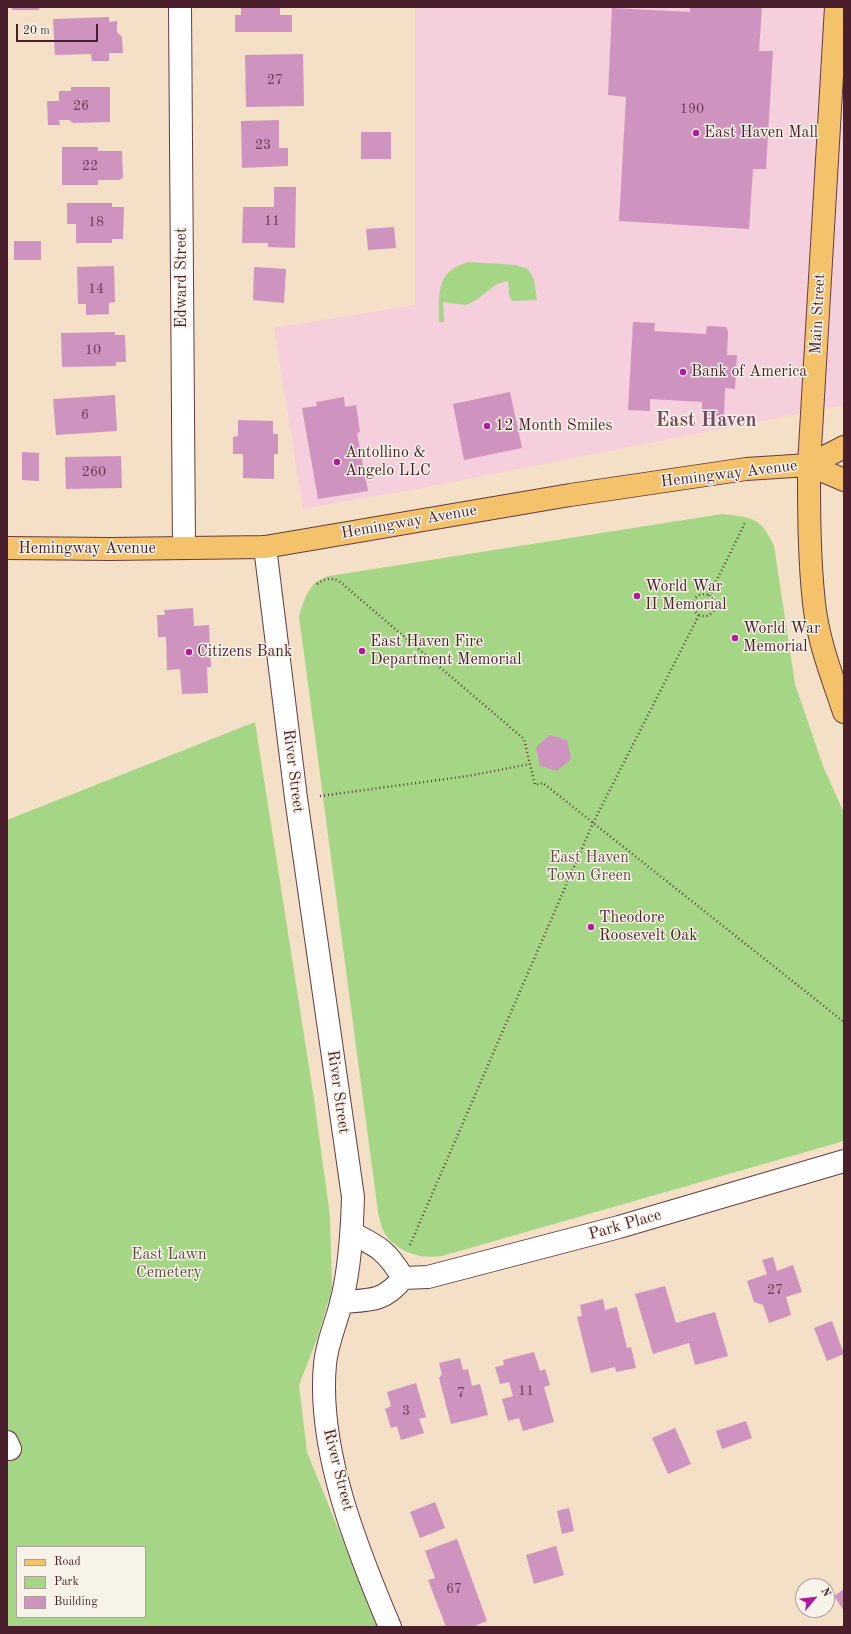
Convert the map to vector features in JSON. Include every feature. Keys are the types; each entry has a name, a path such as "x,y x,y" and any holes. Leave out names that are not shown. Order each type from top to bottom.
{"main road":[{"name":"Main Street","path":"836,7 809,465 809,523 814,604 826,662 844,712"},
{"name":"Hemingway Avenue","path":"7,548 265,547 746,469 809,465 844,447"},
{"name":"Hemingway Avenue","path":"809,465 844,480"}],"street":[{"name":"Edward Street","path":"180,7 184,548"},
{"name":"River Street","path":"265,547 296,798 352,1190 352,1233 341,1302 331,1334 325,1365 325,1418 333,1465 354,1532 390,1627"},
{"name":"Park Place","path":"403,1278 428,1277 532,1250 844,1161"},
{"path":"341,1302 366,1300 385,1296 394,1290 403,1278 391,1258 376,1246 352,1233"}],"path":[{"path":"709,596 746,521"},
{"path":"317,584 332,578 339,581 524,739 535,785 543,783 844,1022"},
{"path":"702,594 709,596 714,605 712,611 707,615 699,615 693,607 694,600 702,594"},
{"path":"403,1278 408,1249 593,823 699,615"},
{"path":"296,798 468,776 530,764"}],"shaded area":[{"path":"415,7 844,7 844,405 416,489 303,509 274,328 415,305"}],"green space":[{"path":"469,262 516,265 528,269 534,279 537,300 512,301 509,294 508,281 497,284 476,300 466,305 443,302 444,322 439,322 440,292 445,277 450,271 458,266"},
{"name":"East Haven Town Green","path":"722,514 741,516 754,520 764,529 774,546 795,684 823,766 844,813 844,1141 442,1256 428,1257 406,1252 388,1238 384,1232 378,1212 299,616 306,597 316,582 329,576"},
{"name":"East Lawn Cemetery","path":"255,722 314,1099 330,1216 332,1288 317,1339 299,1385 307,1452 378,1627 7,1627 7,820"}],"building":[{"path":"12,7 39,7 39,10 12,10"},
{"path":"241,7 280,7 280,15 292,15 292,32 235,32 235,15 241,15"},
{"name":"East Haven Mall","path":"690,7 762,7 759,51 773,51 766,169 753,169 749,229 619,221 626,97 608,95 612,8 690,12"},
{"path":"109,17 109,22 117,21 117,32 122,37 123,53 109,53 109,61 92,61 91,54 55,55 53,19"},
{"path":"303,54 304,106 246,107 245,55"},
{"path":"71,87 110,87 110,122 73,123 69,120 59,120 60,125 48,125 47,101 59,101 59,91 71,91"},
{"path":"279,120 279,148 288,148 288,166 242,168 241,121"},
{"path":"361,132 391,132 391,159 361,159"},
{"path":"62,147 98,147 98,151 122,151 123,177 120,180 98,180 98,185 62,185"},
{"path":"274,187 296,187 295,248 268,247 268,243 242,243 243,207 274,207"},
{"path":"67,203 112,203 112,207 124,207 123,239 112,239 112,243 76,243 76,224 67,224"},
{"path":"394,227 396,248 368,250 366,229"},
{"path":"14,241 41,241 41,260 14,260"},
{"path":"114,266 115,302 109,303 109,314 86,315 86,304 78,304 77,267"},
{"path":"254,267 286,269 284,303 253,300"},
{"name":"Bank of America","path":"633,322 655,323 654,331 706,334 707,326 726,327 728,331 727,355 737,355 735,389 725,388 724,416 702,415 702,402 650,399 650,411 628,410"},
{"path":"115,332 115,335 125,335 126,362 116,362 116,366 62,367 61,333"},
{"name":"12 Month Smiles","path":"510,392 522,448 464,460 453,404"},
{"path":"115,395 117,431 56,435 53,399"},
{"name":"Antollino & Angelo LLC","path":"344,397 345,407 356,405 360,432 357,433 368,491 318,499 302,408 317,406 316,402"},
{"path":"238,420 273,421 273,434 278,434 278,454 274,454 274,479 243,478 243,454 233,454 233,437 238,436"},
{"path":"22,452 39,453 39,481 22,480"},
{"path":"121,456 122,488 66,489 65,457"},
{"name":"Citizens Bank","path":"193,608 194,626 209,625 211,667 207,667 208,693 182,694 180,669 167,670 166,637 158,637 157,615 165,615 164,610"},
{"path":"550,735 567,740 571,759 557,771 540,766 536,747"},
{"path":"773,1257 777,1271 793,1265 802,1292 786,1297 791,1315 769,1323 763,1305 754,1302 747,1281 767,1274 762,1260"},
{"path":"665,1286 676,1323 715,1312 728,1356 695,1365 689,1343 653,1354 635,1294"},
{"path":"603,1299 605,1310 617,1307 627,1348 631,1347 636,1368 616,1372 615,1367 591,1373 577,1317 582,1316 580,1305"},
{"path":"832,1321 844,1354 827,1361 814,1328"},
{"path":"534,1352 540,1371 545,1369 550,1385 544,1387 554,1422 523,1431 519,1418 508,1421 502,1399 513,1396 509,1382 500,1384 495,1367 504,1365 503,1360"},
{"path":"460,1358 463,1370 468,1369 472,1386 480,1384 488,1415 451,1424 439,1378 442,1374 439,1363"},
{"path":"416,1383 426,1417 419,1419 424,1433 401,1440 397,1426 391,1428 385,1409 391,1406 387,1392"},
{"path":"746,1421 752,1438 722,1449 716,1431"},
{"path":"675,1428 691,1464 668,1474 652,1438"},
{"path":"435,1502 445,1528 420,1538 410,1512"},
{"path":"569,1508 574,1531 562,1534 557,1511"},
{"path":"457,1539 487,1621 472,1627 446,1627 428,1580 435,1578 425,1551"},
{"path":"556,1546 564,1575 534,1584 526,1555"},
{"path":"844,1589 844,1611 835,1598 835,1595"}],"place":[{"name":"East Haven Mall","path":"696,133"},
{"name":"Bank of America","path":"683,372"},
{"name":"12 Month Smiles","path":"487,426"},
{"name":"Antollino & Angelo LLC","path":"337,462"},
{"name":"World War II Memorial","path":"637,596"},
{"name":"World War Memorial","path":"735,638"},
{"name":"East Haven Fire Department Memorial","path":"362,651"},
{"name":"Citizens Bank","path":"189,652"},
{"name":"Theodore Roosevelt Oak","path":"591,927"}],"district":[{"name":"East Haven","path":"706,421"}]}
